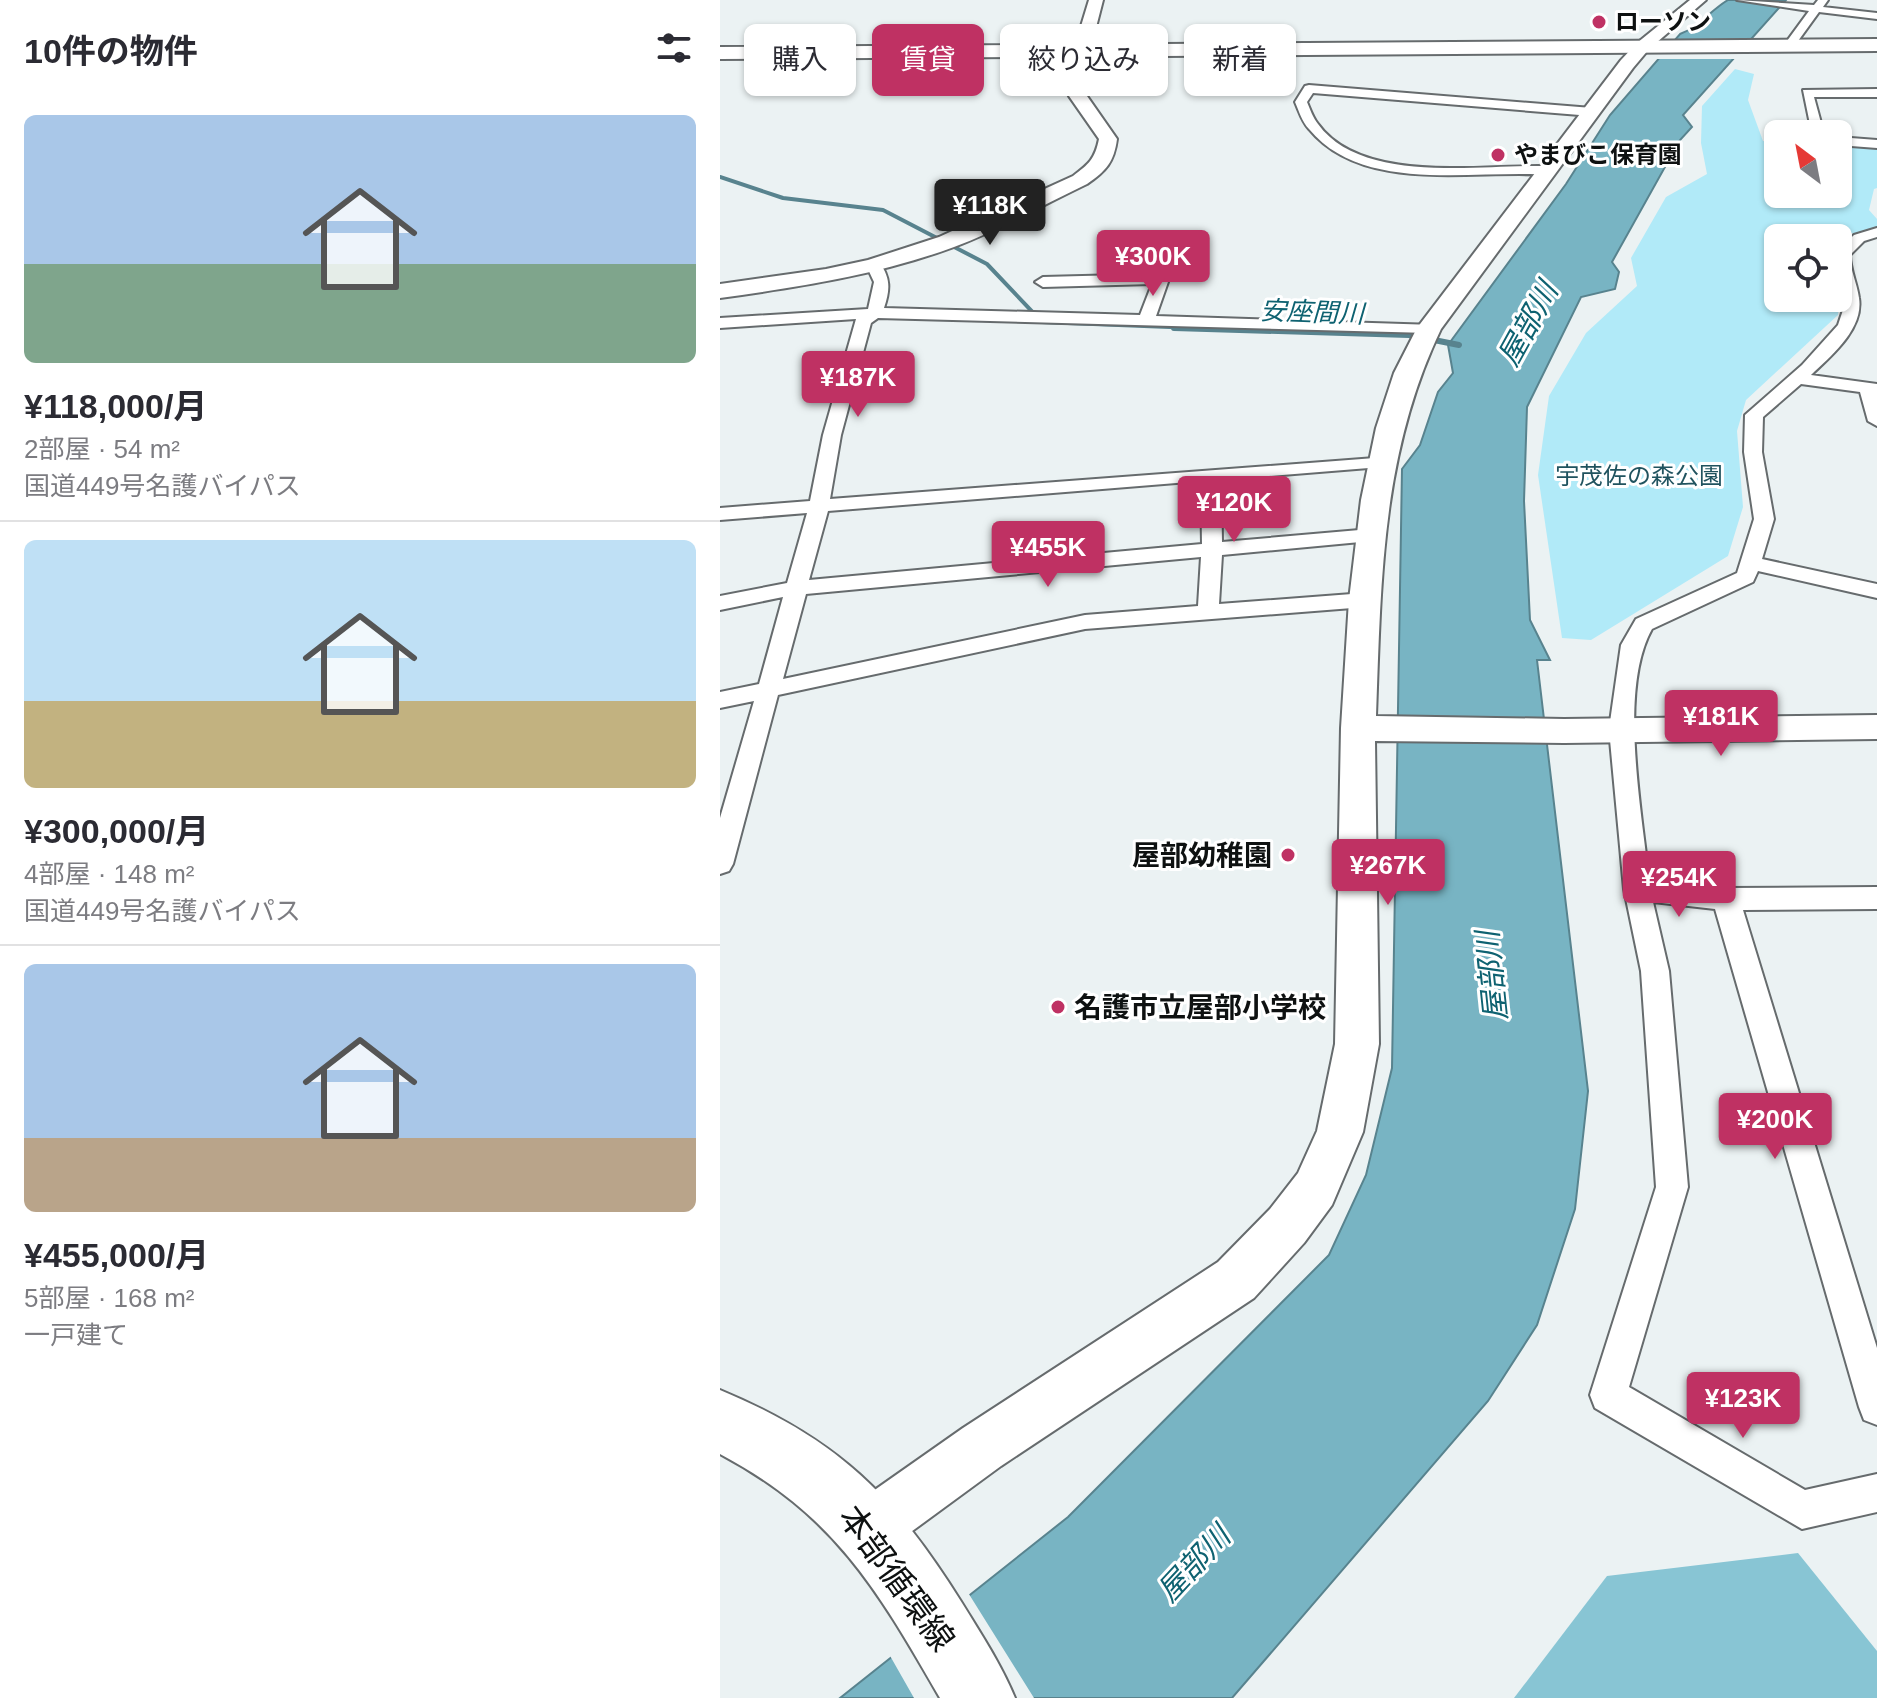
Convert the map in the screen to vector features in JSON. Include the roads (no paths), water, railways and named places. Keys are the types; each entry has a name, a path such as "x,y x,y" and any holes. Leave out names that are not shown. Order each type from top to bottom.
{"highway":[{"path":"1758,49 1877,45"},
{"path":"1168,53 1758,49 1877,52"},
{"path":"722,56 1000,54"},
{"name":"本部循環線","path":"720,1421 764,1441 830,1488 869,1528 925,1609 980,1698"}],"street":[{"path":"1089,24 1096,0"},
{"path":"869,1528 982,1447 1236,1280 1287,1226 1315,1189 1340,1132 1357,1044 1371,729 1365,600 1381,461 1407,373 1429,328 1592,112 1699,0"},
{"path":"1742,0 1877,16"},
{"path":"1793,46 1792,41 1823,0"},
{"path":"1549,171 1430,172 1367,161 1329,142 1304,115 1301,102 1309,89 1592,112"},
{"path":"1814,120 1807,93 1877,93"},
{"path":"720,291 826,276 874,265 947,242 1042,200 1097,168 1105,158 1108,139 1078,96"},
{"path":"1852,142 1877,144"},
{"path":"1877,232 1859,238 1842,254 1842,267 1851,288 1851,316 1799,379 1754,415 1753,452 1764,519 1746,577 1644,624 1632,645 1621,729 1637,889 1655,971 1672,1187 1608,1395 1802,1510 1877,1493"},
{"path":"720,864 819,507 832,435 863,321 875,313 883,278 874,265"},
{"path":"1043,282 1161,279 1147,318"},
{"path":"720,323 875,313 1429,328"},
{"path":"1799,379 1872,389 1877,421"},
{"path":"720,514 1381,461"},
{"path":"1208,613 1212,551 1211,475"},
{"path":"720,603 796,588 1371,535"},
{"path":"1751,563 1877,591"},
{"path":"720,700 1085,622 1365,600"},
{"path":"1371,729 1564,731 1877,727"},
{"path":"1637,889 1726,899 1877,898"},
{"path":"1726,899 1877,1407"}],"water":[{"name":"屋部川","path":"1728,0 1786,0 1683,115 1692,127 1680,140 1612,262 1619,272 1615,289 1581,297 1527,407 1524,501 1530,620 1550,660 1537,660 1588,1091 1575,1209 1537,1325 1488,1401 1232,1698 840,1698 1068,1517 1329,1255 1366,1175 1392,1068 1402,469 1420,445 1438,392 1453,373 1448,345 1566,184 1610,115 1680,34"}],"waterway":[{"name":"安座間川","path":"720,177 783,198 883,210 987,264 1042,322 1246,330"},
{"name":"安座間川","path":"1174,328 1409,335 1459,345"}],"place":[{"name":"ローソン","path":"1599,22"},
{"name":"やまびこ保育園","path":"1498,155"},
{"name":"屋部幼稚園","path":"1288,855"},
{"name":"名護市立屋部小学校","path":"1058,1007"}],"park label":[{"name":"宇茂佐の森公園","path":"1639,476"}]}
